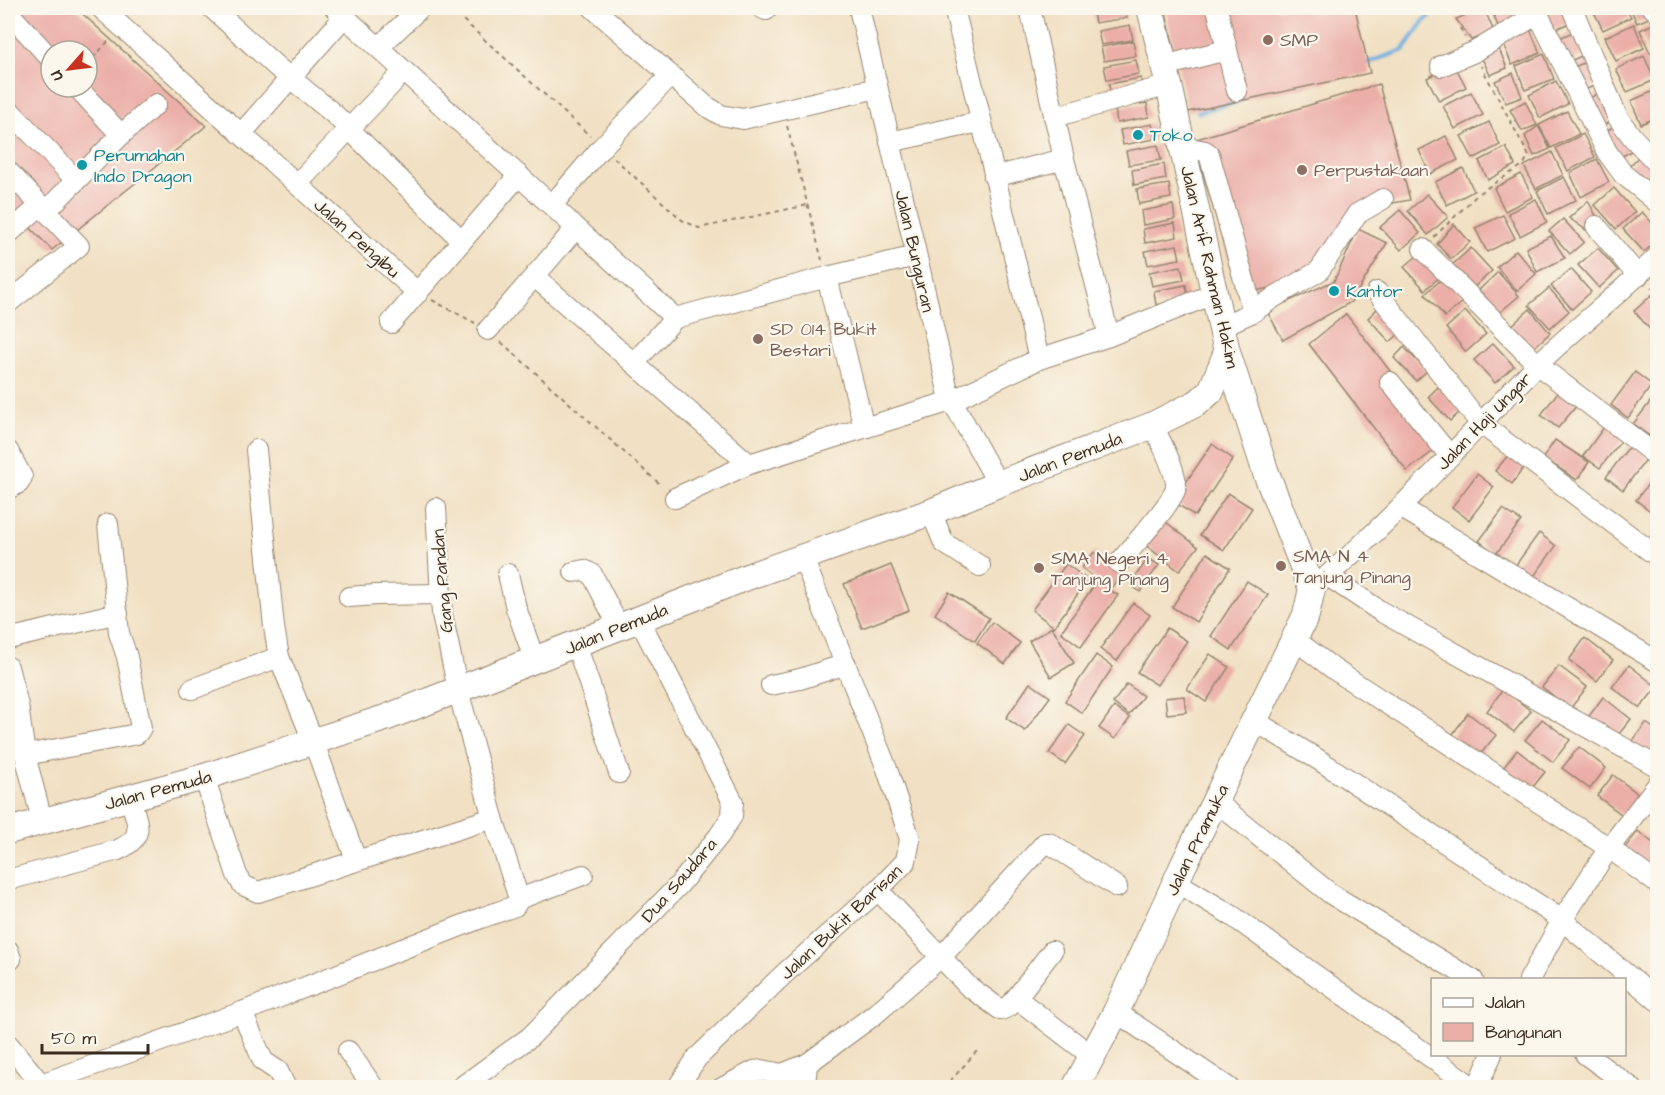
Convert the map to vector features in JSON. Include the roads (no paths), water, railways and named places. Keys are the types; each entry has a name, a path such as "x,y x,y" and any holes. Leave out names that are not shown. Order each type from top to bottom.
{"main road":[{"name":"Jalan Arif Rahman Hakim","path":"1150,8 1227,352 1266,473 1320,582"},
{"path":"1227,352 1211,391 1240,392"},
{"name":"Jalan Pemuda","path":"8,831 204,777 385,718 755,574 931,512 1153,425 1197,403 1211,391"},
{"name":"Jalan Pramuka","path":"1075,1088 1116,1012 1320,582"}],"street":[{"name":"Jalan Pengibu","path":"101,8 418,293"},
{"path":"212,8 349,128 462,241"},
{"path":"379,47 420,8"},
{"path":"593,8 670,76 706,106 721,115 742,119 877,88"},
{"name":"Jalan Bunguran","path":"859,8 951,401 998,484"},
{"path":"954,8 1039,359"},
{"path":"1029,8 1109,336"},
{"path":"1217,8 1237,91"},
{"path":"1572,8 1618,118 1633,138 1658,164"},
{"path":"1653,8 1658,13"},
{"path":"1441,66 1474,52 1536,11 1606,152 1623,174 1658,202"},
{"path":"8,12 39,46"},
{"path":"241,134 290,77 340,12 675,318"},
{"path":"1054,117 1226,50"},
{"path":"297,184 404,71"},
{"path":"552,205 602,147 670,76"},
{"path":"88,99 121,135"},
{"path":"8,234 44,208 76,180 156,104"},
{"path":"8,109 76,180"},
{"path":"890,142 980,122"},
{"path":"1182,146 1209,154 1253,312"},
{"path":"994,177 1064,159"},
{"path":"8,171 79,246 8,303"},
{"path":"391,323 519,175"},
{"path":"1222,326 1253,312 1319,271 1357,214 1383,199"},
{"path":"1596,226 1638,276"},
{"path":"488,330 576,228"},
{"path":"1423,249 1538,365 1658,457"},
{"path":"634,363 675,318 827,277 916,256"},
{"name":"Jalan Haji Ungar","path":"1320,582 1402,507 1538,365 1658,256"},
{"path":"535,277 749,464"},
{"path":"827,277 864,428"},
{"path":"1377,292 1480,423 1658,557"},
{"path":"675,498 749,464 951,401 1039,359 1109,336 1213,294"},
{"path":"1390,382 1450,456"},
{"path":"1119,563 1176,489 1174,476 1153,425"},
{"path":"256,450 279,657 314,743 356,860"},
{"path":"8,452 22,477 18,483 8,489"},
{"path":"1402,507 1658,662"},
{"name":"Gang Pandan","path":"436,508 442,577 440,594 458,690 493,818 519,899"},
{"path":"931,512 944,543 980,566"},
{"path":"25,755 125,737 137,734 141,728 127,657 119,633 108,524"},
{"name":"Jalan Bukit Barisan","path":"677,1088 697,1058 784,974 878,890 906,861 910,839 886,769 803,558"},
{"name":"Dua Saudara","path":"460,1088 530,1037 679,885 719,836 732,816 733,802 629,623 592,574 584,570 574,572"},
{"path":"508,574 516,608 535,661"},
{"path":"1320,582 1380,611 1658,767"},
{"path":"349,597 440,594"},
{"path":"8,639 118,613"},
{"path":"1294,639 1335,670 1609,848 1658,884"},
{"path":"576,644 620,773"},
{"path":"192,689 279,657"},
{"path":"771,686 846,664"},
{"path":"8,667 18,705 25,755 42,820"},
{"path":"1255,720 1562,920 1658,1001"},
{"path":"204,777 237,875 243,885 258,892 493,818"},
{"path":"1530,978 1562,920 1609,848 1658,784"},
{"path":"8,880 118,850 131,844 136,838 138,828 130,798"},
{"path":"1215,801 1331,894 1470,978"},
{"path":"722,1088 754,1071 762,1070 782,1074 807,1064 874,1015 941,957 1045,843 1049,843 1117,887"},
{"path":"8,1044 41,1086 242,1012 515,906 519,899 583,874"},
{"path":"1176,882 1231,915 1476,1088 1491,1056"},
{"path":"878,890 968,986 1001,1010 1011,1006 1052,951"},
{"path":"1016,998 1092,1056"},
{"path":"242,1012 263,1061 278,1071 286,1088"},
{"path":"1116,1012 1230,1088"},
{"path":"348,1051 374,1088"},
{"path":"1588,1056 1632,1088"},
{"path":"798,1088 806,1076 807,1064"}],"waterway":[{"path":"1362,65 1404,50 1424,21 1438,8"},
{"path":"1198,112 1239,101"}],"place":[{"name":"SMP","path":"1268,40"},
{"name":"Toko","path":"1138,135"},
{"name":"Perumahan Indo Dragon","path":"82,165"},
{"name":"Perpustakaan","path":"1302,170"},
{"name":"Kantor","path":"1334,291"},
{"name":"SD 014 Bukit Bestari","path":"758,339"},
{"name":"SMA N 4 Tanjung Pinang","path":"1281,566"},
{"name":"SMA Negeri 4 Tanjung Pinang","path":"1039,568"}]}
